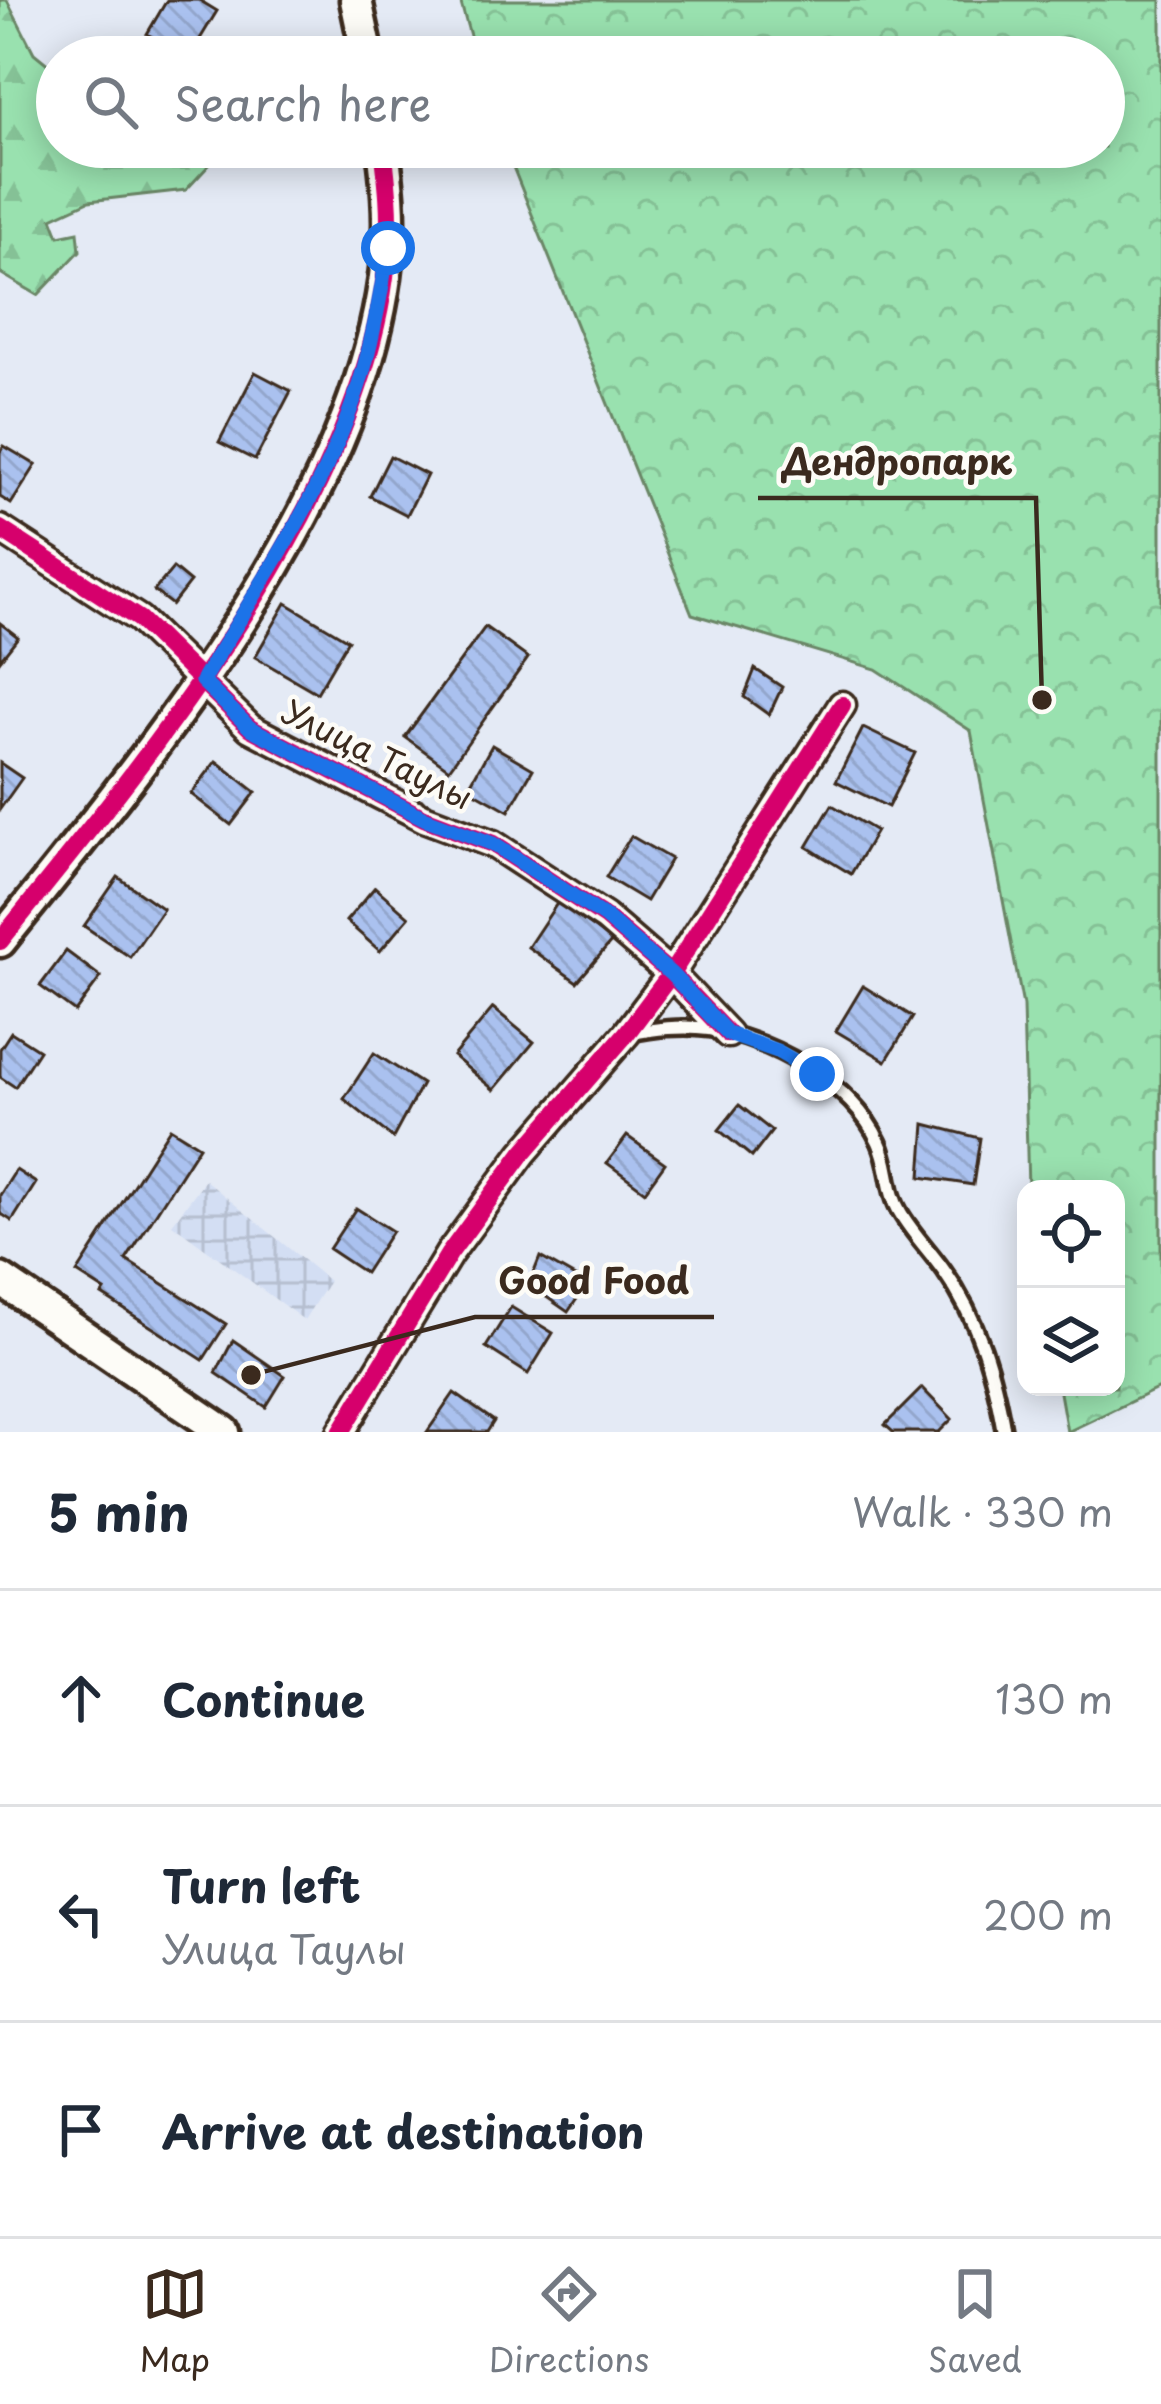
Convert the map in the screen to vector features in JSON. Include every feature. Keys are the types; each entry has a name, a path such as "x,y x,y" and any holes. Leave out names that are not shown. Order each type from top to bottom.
{"street":[{"path":"356,0 364,36"},
{"path":"0,941 202,681 297,523 335,447 359,386 388,248 384,168"},
{"name":"Улица Таулы","path":"0,529 139,620 250,728 424,818 493,844 605,917 671,974 728,1034"},
{"path":"341,1432 449,1254 523,1153 671,974 842,705"},
{"path":"0,1279 224,1432"}],"lane":[{"name":"Улица Таулы","path":"626,1034 658,1028 705,1028 728,1034 777,1051 817,1074 856,1108 880,1142 893,1201 946,1273 975,1323 994,1376 1004,1432"}],"shaded area":[{"path":"205,1180 329,1281 304,1320 172,1224"}],"green space":[{"path":"0,0 7,0 36,55 36,168 206,168 186,190 89,201 52,218 59,236 78,232 80,251 38,295 0,273"},
{"path":"460,0 1161,0 1161,1387 1067,1432 1061,1396 1125,1396 1125,1180 1028,1180 1023,1006 971,731 876,669 692,614 513,168 1125,168 1125,36 470,36"}],"building":[{"path":"167,0 199,0 217,11 202,36 147,34"},
{"path":"255,372 291,391 255,460 219,442"},
{"path":"4,446 36,465 11,504 0,497"},
{"path":"390,456 427,475 407,515 370,496"},
{"path":"173,568 190,582 172,605 154,591"},
{"path":"286,603 348,640 317,693 255,657"},
{"path":"0,623 18,637 0,660"},
{"path":"485,627 528,658 449,769 405,737"},
{"path":"755,669 782,687 769,715 744,697"},
{"path":"863,728 915,753 888,807 836,781"},
{"path":"492,745 533,769 509,811 468,788"},
{"path":"216,761 256,792 231,825 191,794"},
{"path":"0,763 22,778 0,809"},
{"path":"832,805 876,831 851,874 807,847"},
{"path":"631,836 671,859 646,901 606,877"},
{"path":"118,877 163,909 130,957 84,926"},
{"path":"375,887 409,917 380,951 346,921"},
{"path":"558,902 612,941 577,982 528,947"},
{"path":"66,951 101,977 75,1012 40,986"},
{"path":"863,986 913,1017 886,1061 836,1031"},
{"path":"493,1008 534,1042 494,1090 453,1056"},
{"path":"11,1032 39,1050 15,1087 0,1077 0,1049"},
{"path":"374,1053 422,1084 393,1138 344,1099"},
{"path":"739,1105 772,1131 752,1157 719,1130"},
{"path":"925,1124 980,1138 973,1185 921,1177"},
{"path":"170,1128 199,1146 126,1260 226,1324 203,1360 102,1295 105,1291 77,1273"},
{"path":"627,1136 665,1163 645,1191 607,1163"},
{"path":"16,1170 36,1183 12,1221 0,1213 0,1195"},
{"path":"356,1208 392,1231 365,1273 329,1249"},
{"path":"540,1257 587,1284 568,1312 529,1285"},
{"path":"511,1307 553,1333 528,1374 486,1347"},
{"path":"233,1340 285,1376 266,1407 216,1373"},
{"path":"922,1388 952,1419 939,1432 893,1432 885,1425"},
{"path":"454,1393 494,1421 487,1432 427,1432"}],"cycle path":[{"path":"0,941 184,705 297,525 341,432 373,339 389,235 385,168"},
{"path":"0,529 139,619 250,728 424,818 493,844 605,917 671,974 728,1034"},
{"path":"341,1432 449,1254 523,1153 671,974 842,705"}],"place":[{"name":"Дендропарк","path":"1042,700"},
{"name":"Good Food","path":"251,1375"}],"route":[{"path":"388,248 359,386 335,447 297,523 202,681 250,728 424,818 493,844 605,917 671,974 728,1034 777,1051 817,1074"}]}
